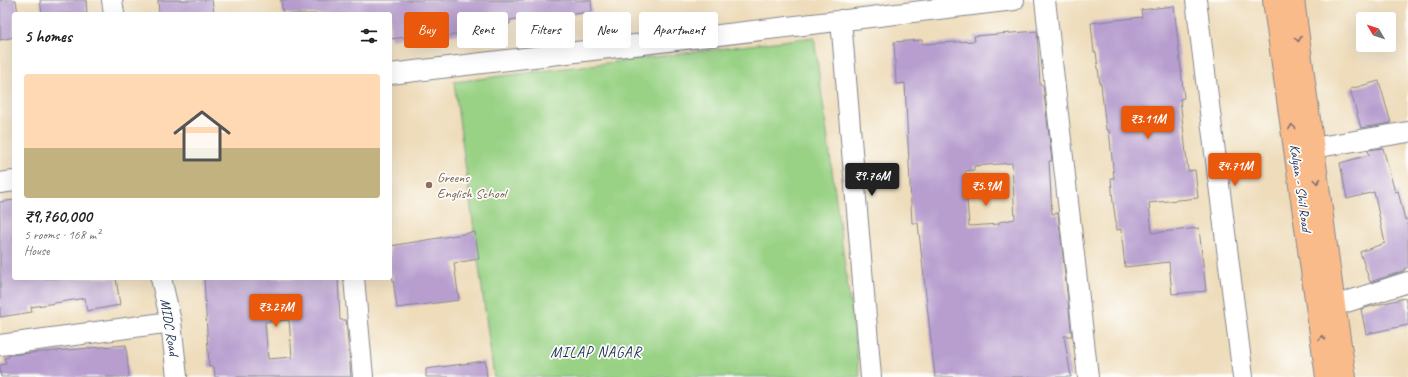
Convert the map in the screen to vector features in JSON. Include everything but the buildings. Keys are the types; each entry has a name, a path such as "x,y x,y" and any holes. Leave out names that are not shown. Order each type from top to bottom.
{"main road":[{"name":"Kalyan - Shil Road","path":"1274,0 1326,307 1345,377"},
{"name":"Kalyan - Shil Road","path":"1293,0 1313,148 1326,307 1327,377"}],"street":[{"path":"112,0 114,12"},
{"path":"392,74 1014,0"},
{"path":"1044,0 1088,377"},
{"path":"1196,0 1243,377"},
{"path":"841,20 871,377"},
{"path":"1313,148 1408,132"},
{"path":"0,183 12,181"},
{"name":"MIDC Road","path":"162,280 171,322 177,377"},
{"path":"354,280 363,377"},
{"path":"1326,307 1408,282"},
{"path":"0,345 171,322"}],"green space":[{"path":"814,37 860,377 494,377 454,82"}],"place":[{"name":"Greens English School","path":"429,185"}],"district":[{"name":"MILAP NAGAR","path":"596,352"}]}
